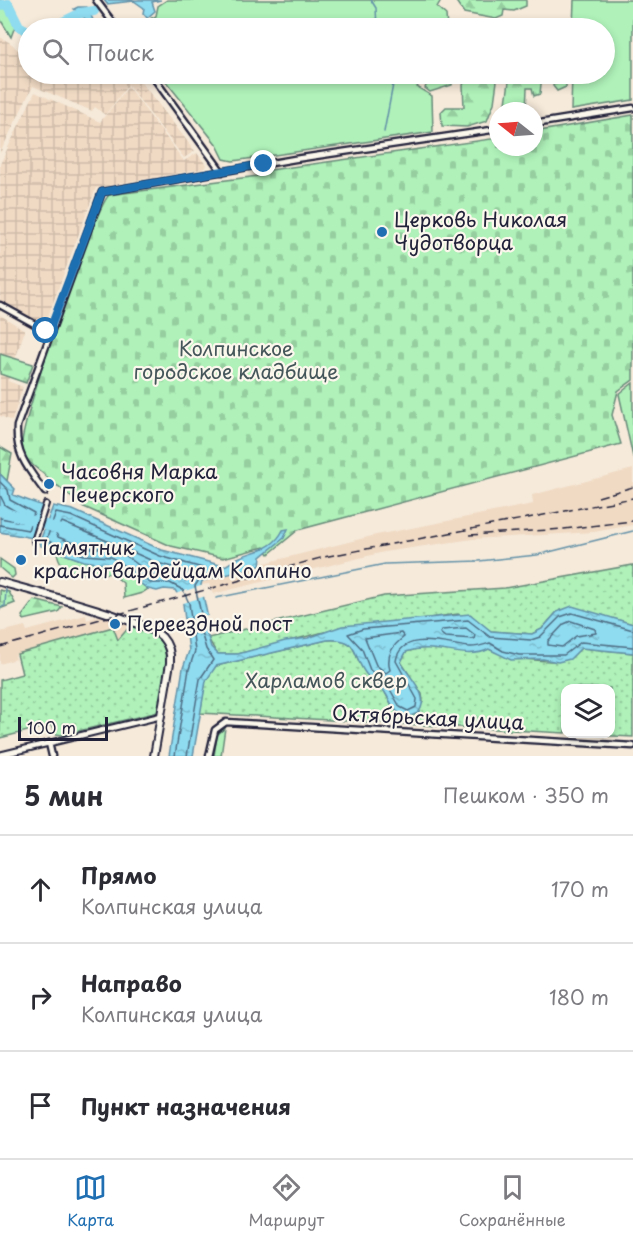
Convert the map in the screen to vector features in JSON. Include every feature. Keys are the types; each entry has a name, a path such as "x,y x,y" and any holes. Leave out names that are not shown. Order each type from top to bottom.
{"street":[{"path":"96,0 109,18"},
{"path":"158,84 222,172"},
{"path":"543,122 633,108"},
{"path":"45,492 22,462 16,437 20,415 102,192 489,130"},
{"path":"0,305 49,332"},
{"path":"34,541 46,504"},
{"path":"0,582 119,618 157,633 168,645 170,663 154,756"},
{"path":"0,755 161,716"},
{"name":"Октябрьская улица","path":"209,756 213,733 221,724 230,722 633,746"},
{"path":"49,743 52,756"}],"shaded area":[{"path":"0,37 18,50 18,84 143,84 195,151 184,158 128,85 105,115 95,107 92,111 33,86 0,153"},
{"path":"128,87 184,161 197,153 207,166 203,169 96,188 44,327 0,302 0,164 35,92 100,122"},
{"path":"0,315 25,330 8,381 23,387 12,421 0,416"},
{"path":"633,469 633,525 594,532 473,539 384,552 213,594 209,584 201,585 205,579 221,574 376,535 533,504 532,495"},
{"path":"86,615 87,620 101,615 130,626 117,641 113,628 15,655 16,659 0,664 0,632 25,626 27,631"}],"green space":[{"path":"0,0 12,3 18,18 11,37 0,19"},
{"path":"167,0 441,0 437,7 446,18 152,18 156,16 158,6"},
{"path":"455,0 526,0 526,6 514,11 504,10 503,16 498,18 464,13"},
{"path":"574,0 633,0 633,100 571,110 572,84 615,84 615,18 573,18"},
{"path":"168,84 419,84 417,87 432,96 433,132 233,161 224,159 217,145"},
{"path":"427,84 452,84 430,92 425,88"},
{"path":"464,84 497,84 494,102 489,102 487,121 467,127 442,126 441,112 446,107 464,107"},
{"path":"509,84 541,84 540,94 534,96 532,88 527,88 526,102 506,102"},
{"path":"553,84 566,84 566,87 557,91"},
{"name":"Колпинское городское кладбище","path":"633,115 633,380 618,391 612,415 621,444 298,530 269,554 264,547 223,558 171,546 82,506 58,486 53,485 27,458 22,445 45,360 74,274 109,195 258,176 263,171 489,139 489,156 543,156 543,130"},
{"path":"0,354 33,364 26,383 0,374"},
{"path":"633,383 633,457 619,394"},
{"path":"0,447 12,454 7,481 0,474"},
{"path":"57,551 84,561 117,566 148,589 124,598 123,583 111,573 77,573 63,566"},
{"path":"0,559 14,569 15,575 12,578 0,568"},
{"name":"Харламов сквер","path":"633,565 633,624 572,607 557,612 542,629 532,634 491,631 458,614 324,632 238,654 217,654 208,638 384,596 505,588"},
{"path":"0,590 9,592 15,603 0,609"},
{"path":"34,600 62,607 58,612 24,620 22,616"},
{"path":"130,626 157,638 165,653 165,673 158,712 62,735 56,734 51,725 0,738 0,680 22,674 17,654 113,627 118,640"},
{"name":"Харламов сквер","path":"327,640 344,641 353,648 367,674 382,688 394,709 400,715 416,715 423,702 422,694 401,662 406,652 416,649 468,652 489,649 517,658 541,661 570,658 581,648 633,653 633,737 615,736 615,684 561,684 561,733 200,713 206,678 216,666"},
{"path":"225,728 221,756 214,756 217,735"}],"water":[{"path":"104,0 161,0 152,2 155,11 147,18 143,13 144,8 134,1 107,4"},
{"path":"87,7 92,18 84,18 74,9"},
{"path":"0,474 15,489 13,495 43,506 33,538 0,532"},
{"path":"53,506 73,510 162,550 220,565 219,568 270,545 283,530 288,529 284,538 261,557 260,566 202,581 210,628 206,630 211,647 218,654 238,654 285,641 308,638 342,626 470,614 491,631 532,634 542,629 557,612 572,606 633,624 633,653 581,648 570,659 558,662 543,659 511,660 489,649 470,653 428,649 406,652 401,662 418,687 422,700 422,707 418,713 408,717 398,712 384,690 366,674 350,645 338,640 327,640 216,666 206,681 193,756 169,756 183,668 189,651 183,604 175,590 148,589 117,566 84,561 41,546 40,541"}],"pier":[{"path":"204,585 206,596 180,604 175,594"},
{"path":"211,615 212,620 187,626 212,621 213,626 184,632 182,622"}],"waterway":[{"path":"5,4 6,0"},
{"path":"371,0 376,8 376,18"},
{"path":"0,5 8,4 18,24"},
{"path":"71,18 81,13 94,11"},
{"path":"384,132 393,84"},
{"path":"0,511 59,529"},
{"path":"216,598 385,564 479,561 537,555 633,531"},
{"path":"0,607 5,606 6,589"}],"railway":[{"path":"598,497 633,487"},
{"path":"0,647 324,557 633,498"},
{"path":"469,535 564,529 633,521"}],"place":[{"name":"Церковь Николая Чудотворца","path":"382,232"},
{"name":"Часовня Марка Печерского","path":"49,484"},
{"name":"Памятник красногвардейцам Колпино","path":"21,560"},
{"name":"Переездной пост","path":"115,624"}],"route":[{"path":"46,331 49,332 93,210 102,192 211,175 264,164"}]}
